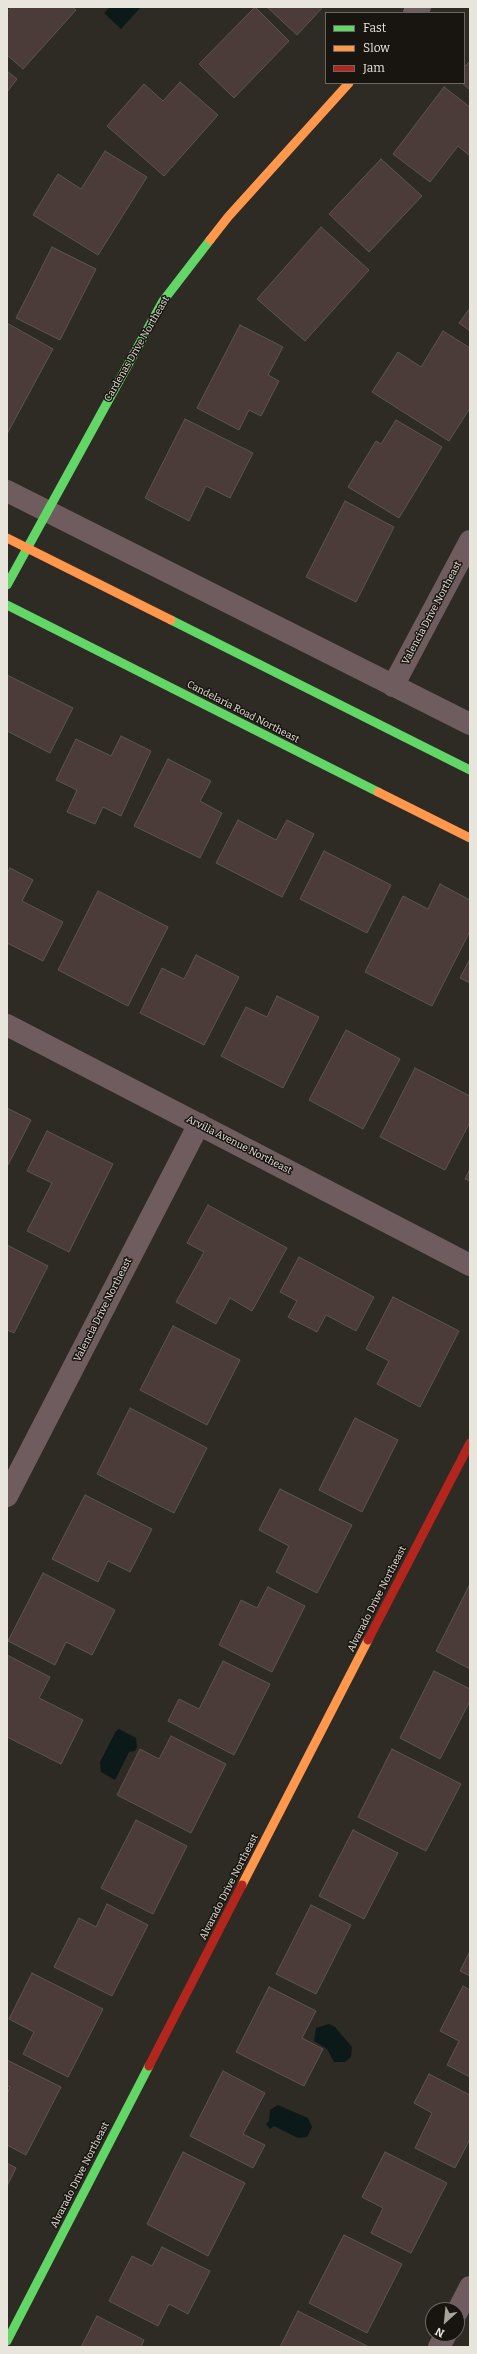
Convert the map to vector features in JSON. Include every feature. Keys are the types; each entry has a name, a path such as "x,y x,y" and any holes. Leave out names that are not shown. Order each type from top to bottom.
{"street":[{"name":"Cardenas Drive Northeast","path":"7,586 46,511 162,301 228,217 348,84"},
{"path":"7,491 470,724"},
{"path":"7,538 470,770"},
{"name":"Valencia Drive Northeast","path":"394,686 470,541"},
{"name":"Candelaria Road Northeast","path":"7,605 470,838"},
{"name":"Arvilla Avenue Northeast","path":"7,1025 470,1265"},
{"name":"Valencia Drive Northeast","path":"7,1496 199,1124"},
{"name":"Alvarado Drive Northeast","path":"7,2340 470,1443"},
{"path":"462,2302 470,2287"}],"shaded area":[{"path":"110,7 141,7 121,29 104,13"},
{"path":"119,1729 136,1738 137,1747 135,1751 129,1752 115,1780 101,1772 100,1762 116,1731"},
{"path":"329,2024 335,2027 352,2047 351,2057 345,2062 334,2062 327,2049 314,2041 316,2028"},
{"path":"278,2105 308,2118 312,2127 307,2137 298,2138 274,2126 270,2129 266,2124 269,2121 270,2110"}],"building":[{"path":"12,7 72,7 76,10 23,69 7,55 7,12"},
{"path":"255,7 289,41 234,98 199,64"},
{"path":"267,7 323,7 297,35"},
{"path":"470,61 470,90 463,84 465,84 465,66"},
{"path":"7,71 17,79 7,92"},
{"path":"180,82 218,115 164,176 107,126 144,84 163,101"},
{"path":"444,87 470,107 470,156 458,146 430,182 393,154"},
{"path":"105,151 147,177 98,255 33,215 58,174 81,189"},
{"path":"381,159 422,196 369,252 329,214"},
{"path":"321,227 369,270 305,341 257,299"},
{"path":"52,247 96,269 60,340 16,318"},
{"path":"470,308 470,331 459,323"},
{"path":"7,323 53,349 7,434"},
{"path":"240,325 283,347 268,375 279,381 261,416 249,410 239,430 197,408"},
{"path":"443,331 470,348 470,408 449,441 372,392 398,352 421,367"},
{"path":"185,419 253,453 230,498 206,486 189,521 145,498"},
{"path":"396,420 442,447 399,518 348,487 376,441 381,444"},
{"path":"345,501 394,527 356,602 306,577"},
{"path":"7,675 73,708 50,753 7,731"},
{"path":"121,736 151,751 121,816 103,807 95,824 67,812 77,790 56,780 76,739 111,756"},
{"path":"168,759 211,781 200,801 222,813 200,858 134,826"},
{"path":"238,820 276,840 287,820 314,834 282,897 216,863"},
{"path":"324,851 391,885 367,933 300,899"},
{"path":"10,868 33,880 22,901 63,922 43,961 7,943 7,874"},
{"path":"440,884 470,900 470,931 432,1006 365,972 403,896 428,909"},
{"path":"98,891 168,927 128,1006 58,970"},
{"path":"196,955 239,977 204,1045 140,1013 162,968 184,979"},
{"path":"470,959 470,983 460,978"},
{"path":"277,996 319,1017 283,1088 221,1056 246,1007 267,1017"},
{"path":"346,1030 400,1059 363,1129 309,1100"},
{"path":"415,1068 470,1096 470,1122 445,1170 380,1137"},
{"path":"7,1108 31,1120 8,1165 7,1165"},
{"path":"47,1131 113,1164 69,1252 27,1231 52,1183 27,1171"},
{"path":"470,1169 470,1181 465,1179"},
{"path":"208,1205 287,1248 252,1311 230,1298 216,1324 176,1302 204,1252 187,1243"},
{"path":"7,1245 48,1266 14,1333 7,1330"},
{"path":"299,1257 374,1297 356,1331 326,1315 317,1332 288,1317 297,1301 280,1292"},
{"path":"393,1297 459,1331 420,1407 377,1384 389,1361 366,1349"},
{"path":"173,1326 240,1360 207,1425 140,1390"},
{"path":"130,1408 207,1448 174,1513 97,1474"},
{"path":"355,1418 398,1440 362,1512 319,1490"},
{"path":"280,1489 352,1525 317,1593 276,1572 289,1546 259,1530"},
{"path":"85,1495 152,1529 130,1572 108,1561 98,1582 52,1559"},
{"path":"43,1573 115,1610 92,1655 66,1642 55,1665 8,1641"},
{"path":"470,1584 470,1669 436,1651"},
{"path":"268,1587 305,1606 272,1672 219,1645 241,1600 257,1608"},
{"path":"7,1655 50,1677 39,1698 83,1720 61,1764 7,1737"},
{"path":"223,1661 270,1684 234,1755 168,1721 179,1699 199,1709"},
{"path":"434,1671 470,1689 470,1701 440,1759 400,1738"},
{"path":"171,1736 226,1764 191,1833 117,1795 140,1749 159,1759"},
{"path":"392,1749 461,1784 426,1851 358,1817"},
{"path":"136,1820 187,1846 153,1914 101,1888"},
{"path":"353,1830 398,1853 364,1919 319,1896"},
{"path":"107,1904 148,1925 112,1996 54,1967 79,1918 96,1927"},
{"path":"311,1905 351,1925 316,1994 276,1974"},
{"path":"470,1951 470,1976 460,1971"},
{"path":"32,1973 103,2009 68,2077 23,2054 34,2032 9,2019"},
{"path":"463,1986 470,1990 470,2077 447,2065 459,2041 440,2031"},
{"path":"269,1987 316,2011 302,2038 323,2049 304,2086 236,2052"},
{"path":"7,2060 61,2087 26,2155 7,2145 7,2094 10,2087 7,2086"},
{"path":"223,2071 265,2093 243,2134 265,2145 253,2168 190,2136"},
{"path":"429,2074 470,2095 470,2139 455,2168 415,2148 432,2113 414,2103"},
{"path":"183,2152 245,2183 208,2256 147,2224"},
{"path":"385,2152 447,2183 411,2253 371,2233 383,2208 362,2197"},
{"path":"7,2163 16,2168 7,2186"},
{"path":"344,2235 402,2264 367,2333 309,2303"},
{"path":"162,2247 210,2271 188,2314 169,2304 158,2326 109,2301 132,2256 152,2266"},
{"path":"298,2311 369,2347 280,2347"},
{"path":"97,2316 144,2340 141,2347 81,2347"}],"traffic: fast":[{"path":"7,585 163,301 210,240"},
{"path":"7,605 378,792"},
{"path":"171,620 470,770"},
{"path":"7,2341 149,2066"}],"traffic: slow":[{"path":"210,240 228,217 348,84"},
{"path":"7,538 171,620"},
{"path":"378,792 470,838"},
{"path":"242,1885 368,1640"}],"traffic: jam":[{"path":"368,1640 470,1443"},
{"path":"149,2066 242,1885"}]}
